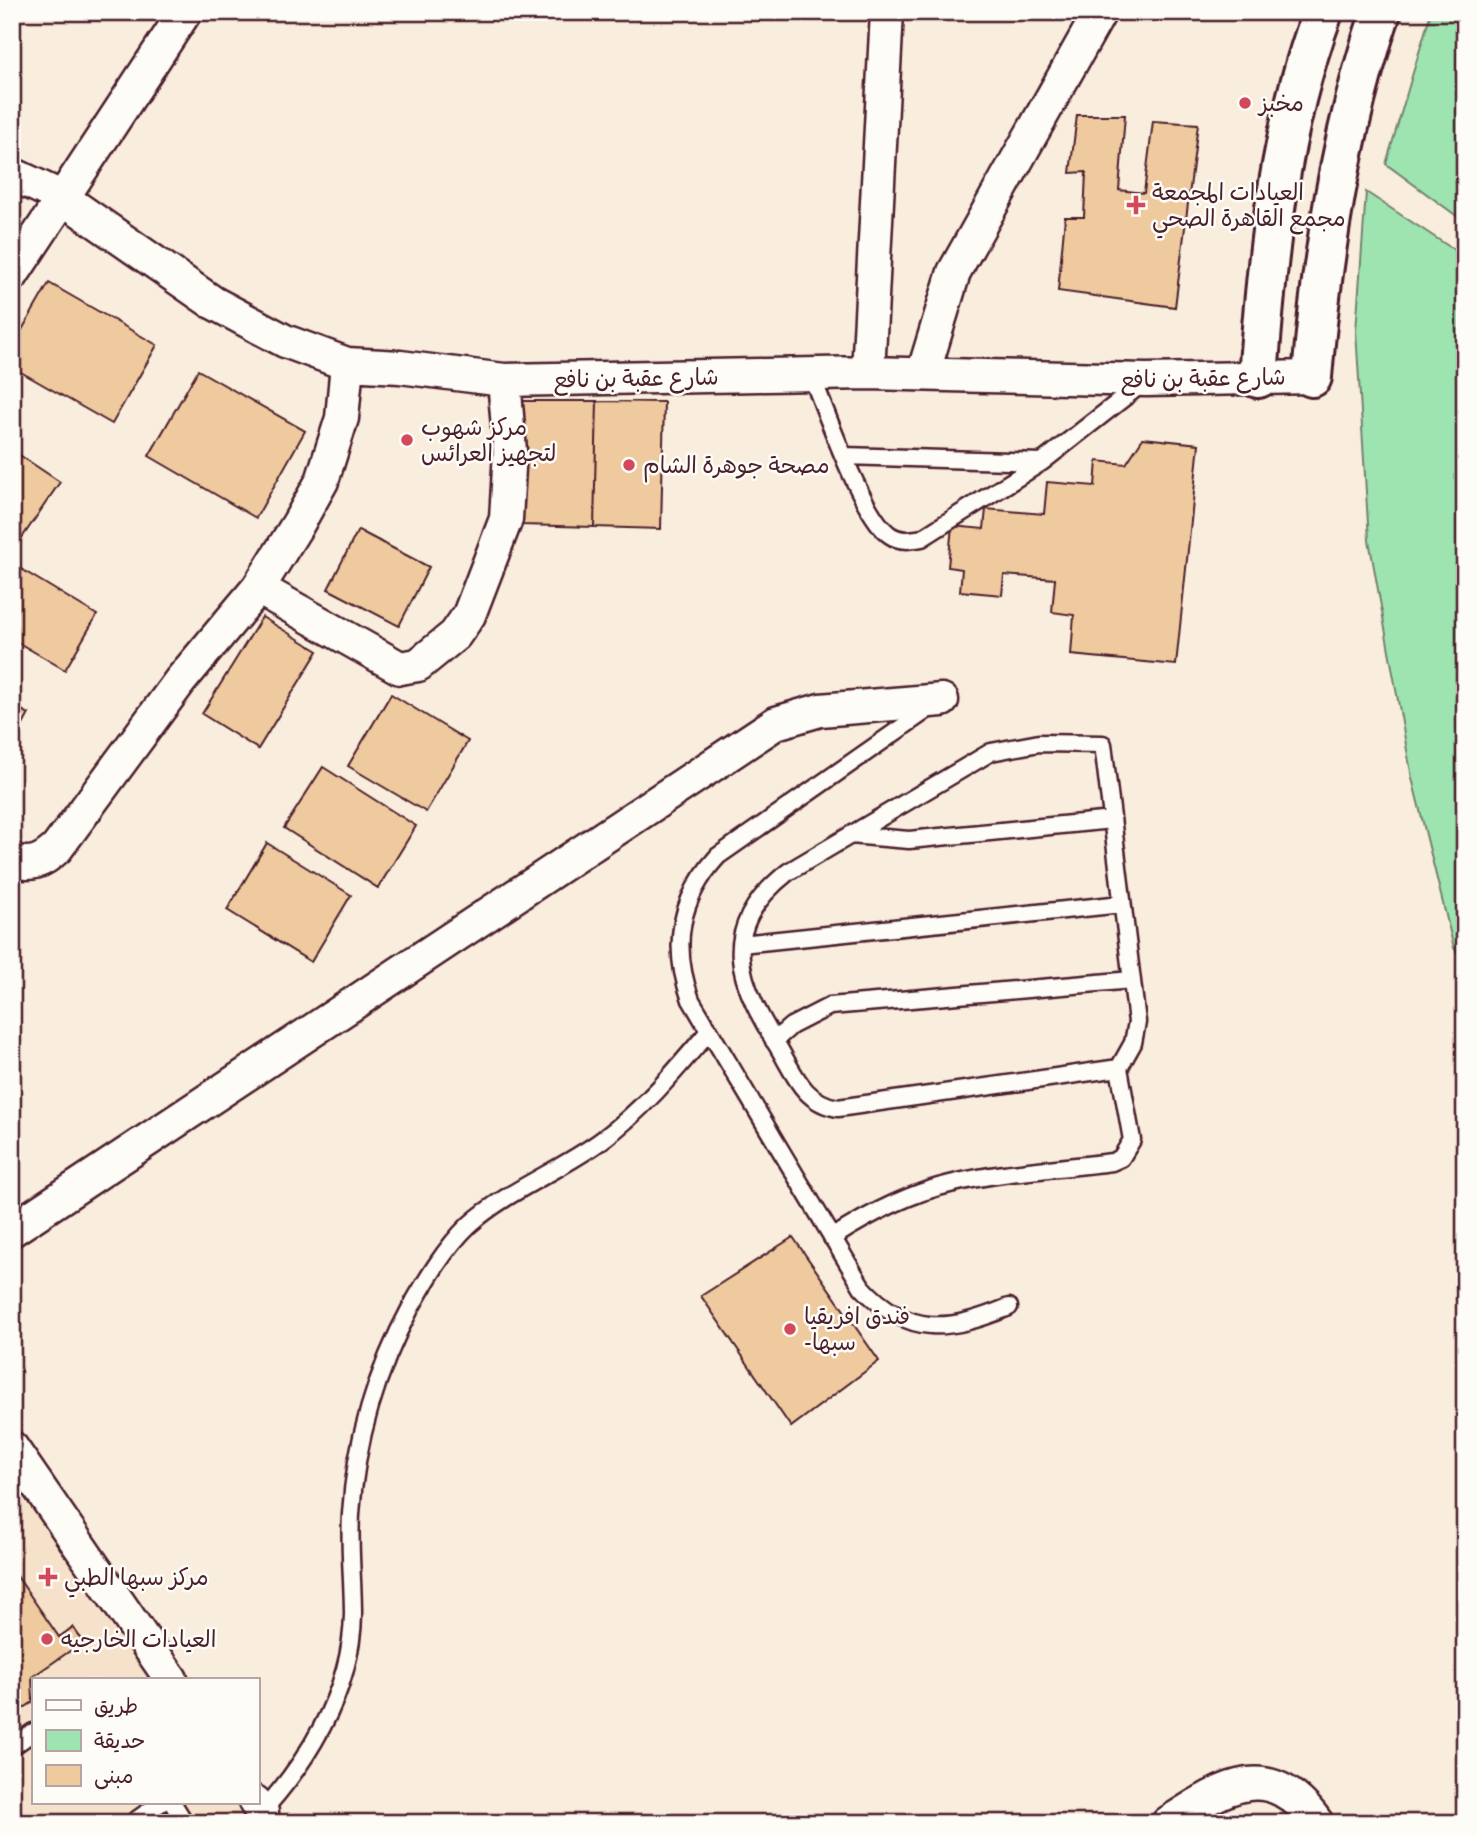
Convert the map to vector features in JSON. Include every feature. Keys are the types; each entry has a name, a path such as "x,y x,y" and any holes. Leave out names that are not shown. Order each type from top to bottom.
{"main road":[{"path":"1258,378 1274,210 1290,124 1323,12"},
{"path":"1312,377 1330,218 1347,133 1381,12"}],"street":[{"path":"12,275 185,12"},
{"path":"868,373 887,12"},
{"path":"923,374 954,272 1100,12"},
{"name":"شارع عقبة بن نافع","path":"12,174 61,197 212,302 285,341 347,364 504,380 868,373 1146,380 1312,377"},
{"path":"12,861 33,864 46,858 57,848 180,681 258,588 323,481 342,418 347,364"},
{"path":"258,588 400,668 418,665 455,635 469,615 506,519 510,451 504,380"},
{"path":"12,1230 776,723 820,710 942,700"},
{"path":"12,1448 170,1678"},
{"path":"1168,1823 1214,1793 1237,1784 1263,1783 1286,1790 1306,1806 1318,1823"}],"lane":[{"path":"811,374 844,456 879,526 893,538 907,541 922,538 1042,462 1146,380"},
{"path":"844,456 1042,462"},
{"path":"942,700 735,842 703,873 683,913 679,957 691,1000 862,1287 898,1315 933,1326 968,1324 1009,1307"},
{"path":"832,1238 883,1208 951,1184 1112,1162 1121,1158 1132,1139 1119,1068 1136,1033 1103,744 1039,743 991,752 850,835 770,886 756,902 741,944 745,988 808,1095 825,1106 838,1108 1119,1068"},
{"path":"850,835 891,840 928,839 1112,820"},
{"path":"741,944 1122,904"},
{"path":"774,1041 791,1026 831,1006 1132,980"},
{"path":"256,1812 281,1791 309,1751 330,1709 345,1664 353,1617 351,1512 358,1461 368,1410 410,1310 430,1276 469,1225 526,1186 570,1162 622,1125 658,1091 709,1031"},
{"path":"12,1747 32,1733"},
{"path":"132,1823 159,1804"},
{"path":"173,1804 185,1823"}],"shaded area":[{"name":"مركز سبها الطبي","path":"12,1475 153,1678 32,1678 32,1804 240,1804 254,1823 12,1823"}],"green space":[{"path":"1431,12 1465,12 1465,222 1386,164"},
{"path":"1366,192 1465,257 1465,962 1454,948 1412,778 1369,540 1356,331"}],"building":[{"name":"العيادات المجمعة مجمع القاهرة الصحي","path":"1077,115 1125,115 1119,190 1144,193 1153,121 1198,124 1175,307 1058,291 1065,217 1084,217 1086,172 1070,173"},
{"path":"49,283 157,345 112,424 12,367 12,347"},
{"path":"198,370 305,431 256,518 149,456"},
{"path":"520,401 597,401 594,527 522,525"},
{"name":"مصحة جوهرة الشام","path":"597,401 664,402 661,529 594,527"},
{"path":"1143,438 1199,444 1176,665 1071,655 1074,615 1052,612 1055,579 1004,575 1002,595 960,591 962,569 948,567 952,526 984,529 986,509 1044,514 1047,482 1095,486 1097,461 1126,464"},
{"path":"12,450 60,482 13,551 12,550"},
{"path":"358,530 429,567 399,626 328,589"},
{"path":"16,566 97,615 65,670 12,639 12,572"},
{"path":"262,617 318,651 258,749 202,714"},
{"path":"391,694 468,741 426,812 348,766"},
{"path":"12,705 29,714 12,745"},
{"path":"323,767 416,826 378,888 284,828"},
{"path":"267,843 351,895 311,962 227,910"},
{"name":"فندق افريقيا -سبها","path":"793,1237 879,1361 791,1427 701,1296"},
{"name":"العيادات الخارجيه","path":"12,1569 59,1637 73,1627 83,1642 32,1677 32,1703 15,1714"}],"place":[{"name":"مخبز","path":"1245,103"},
{"name":"العيادات المجمعة مجمع القاهرة الصحي","path":"1136,205"},
{"name":"مركز شهوب لتجهيز العرائس","path":"407,440"},
{"name":"مصحة جوهرة الشام","path":"629,465"},
{"name":"فندق افريقيا -سبها","path":"790,1329"},
{"name":"مركز سبها الطبي","path":"48,1577"},
{"name":"العيادات الخارجيه","path":"47,1639"}]}
